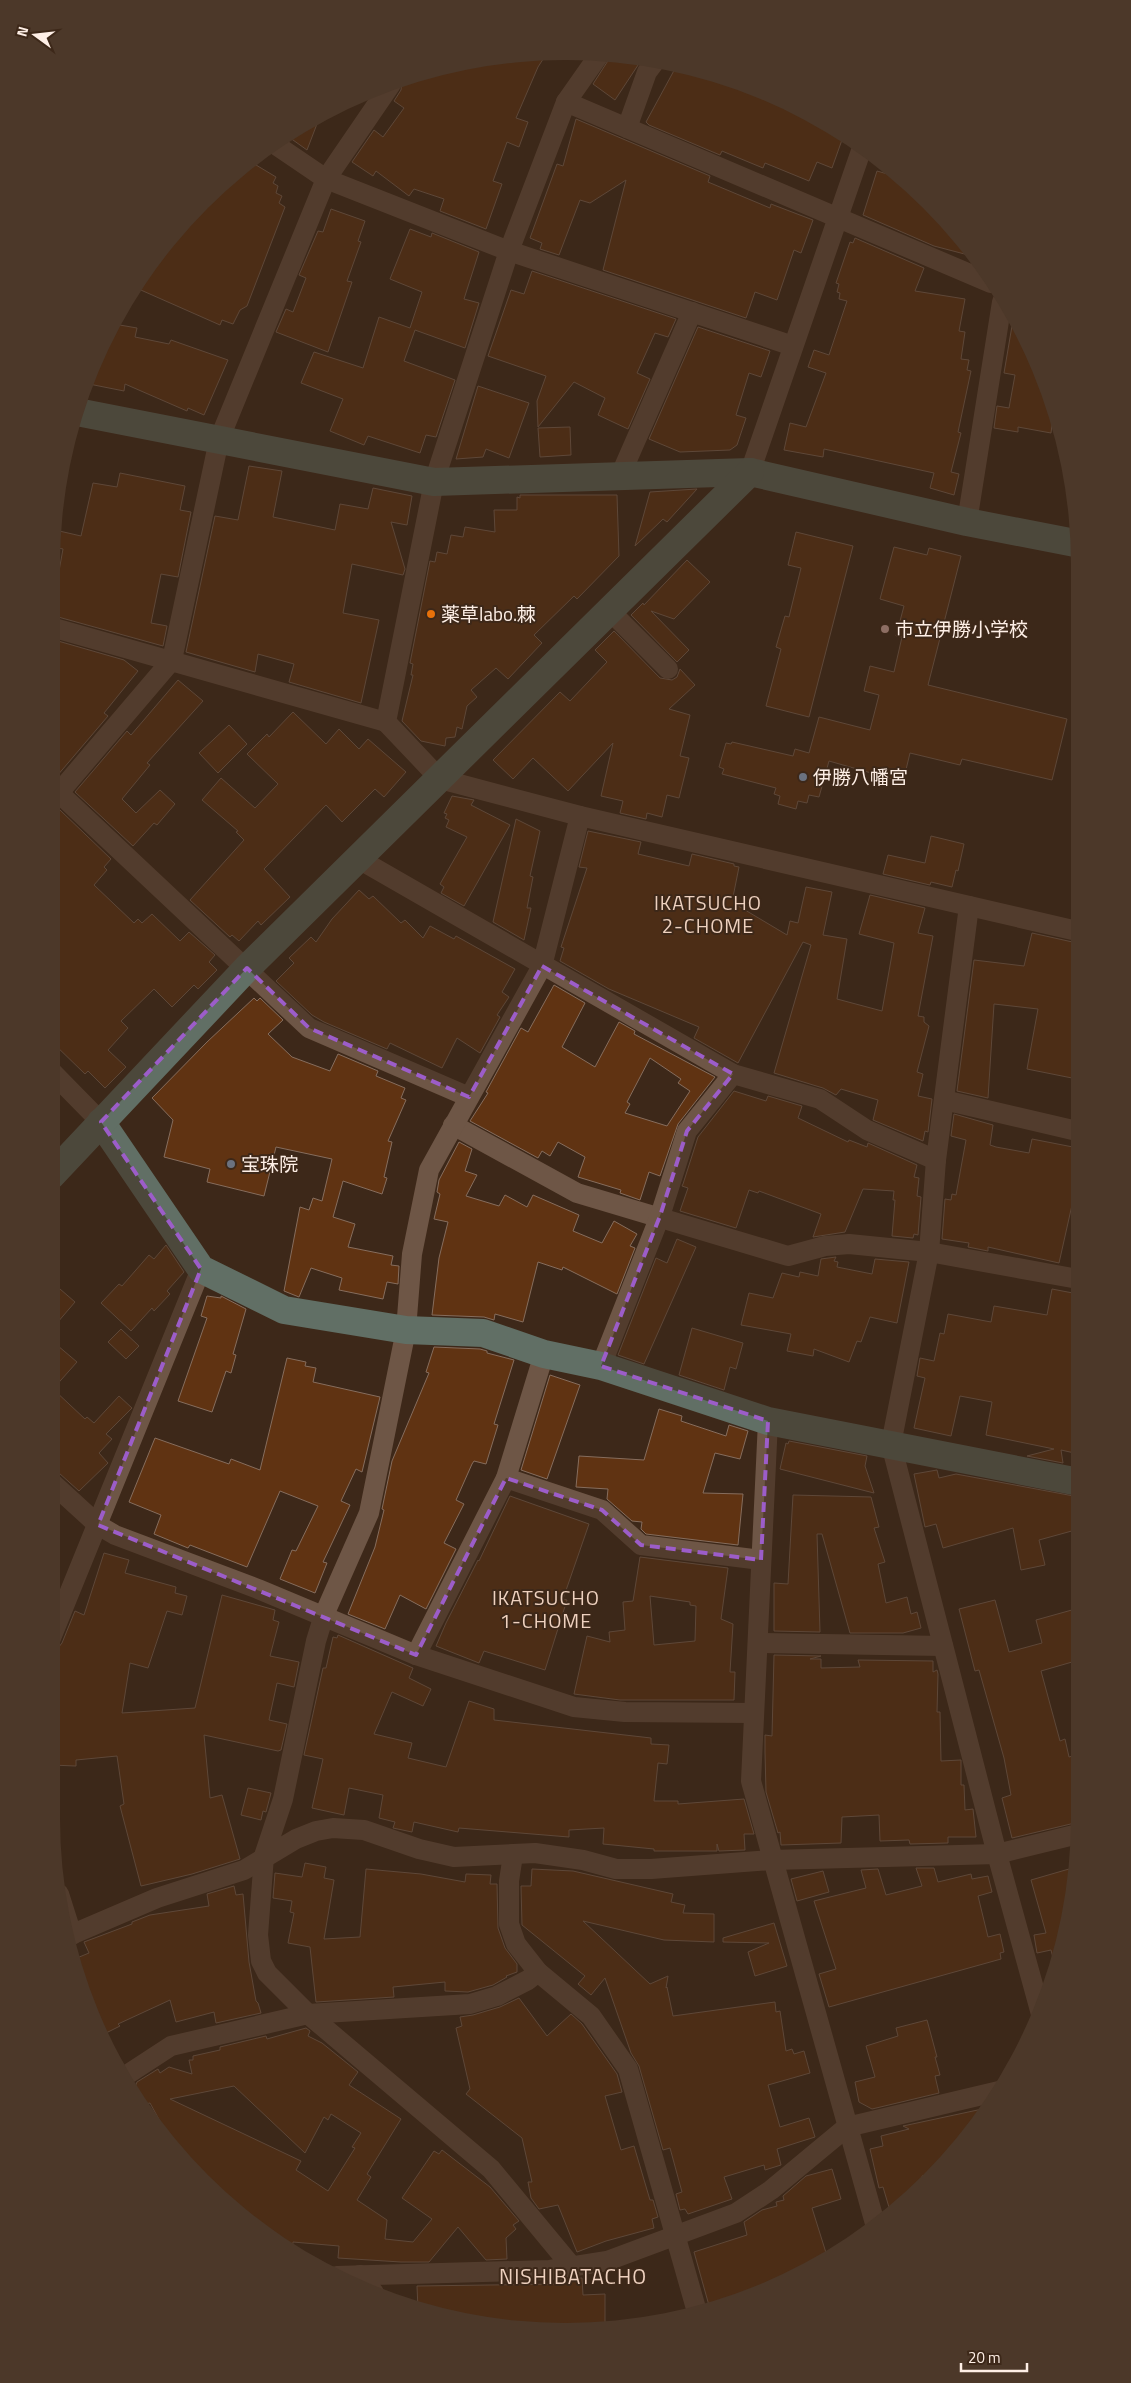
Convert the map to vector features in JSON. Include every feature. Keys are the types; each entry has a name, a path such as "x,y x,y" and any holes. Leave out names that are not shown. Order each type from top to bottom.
{"street":[{"path":"386,722 434,482 509,251 566,102 594,61"},
{"path":"627,128 646,72 650,67"},
{"path":"60,792 172,660 219,440 326,179 384,94"},
{"path":"566,102 838,216 982,279"},
{"path":"280,149 326,179 509,251 793,346"},
{"path":"60,1166 247,968 750,472 860,155"},
{"path":"967,522 1001,309"},
{"path":"620,476 692,312"},
{"path":"84,413 434,482 750,472 967,522 1070,542"},
{"path":"610,611 668,669"},
{"path":"60,629 386,722 440,779 580,816 1071,930"},
{"path":"60,802 247,968 309,1028 469,1097"},
{"path":"573,2268 491,2169 308,2014 266,1973 261,1961 258,1935 264,1856 283,1799 316,1641 324,1615 369,1513 406,1330 412,1254 429,1170 452,1125 542,966 580,816"},
{"path":"357,858 732,1074 820,1099 867,1130 936,1160"},
{"path":"969,906 936,1160 929,1252 891,1444 996,1854 1037,2000"},
{"path":"601,1366 660,1216 687,1131 732,1074"},
{"path":"60,1080 101,1122 200,1269 284,1310 406,1330 483,1334 544,1354 601,1366 768,1421 1071,1480"},
{"path":"944,1100 1071,1130"},
{"path":"452,1125 577,1193 660,1216 788,1256 825,1246 848,1244 929,1252 1071,1278"},
{"path":"60,1616 200,1269"},
{"path":"416,1655 506,1478 544,1354"},
{"path":"768,1421 751,1781 874,2219"},
{"path":"506,1478 602,1510 642,1545 761,1560"},
{"path":"60,1490 98,1525 115,1535 324,1615 416,1655 574,1707 625,1712 753,1713"},
{"path":"759,1643 943,1646"},
{"path":"74,1934 157,1898 244,1870 264,1856 316,1830 347,1828 364,1830 418,1849 454,1857 534,1853 583,1860 616,1869 651,1869 772,1860 996,1854 1070,1836"},
{"path":"513,1855 508,1924 516,1944 538,1972 591,2016 628,2069 695,2306"},
{"path":"130,2073 171,2046 308,2014 470,2004 497,1996 528,1980 538,1972"},
{"path":"351,2275 573,2268 631,2254 736,2213 771,2190 847,2127 989,2093"},
{"path":"360,2275 365,2282"}],"highlighted area":[{"path":"542,966 733,1074 687,1131 660,1216 601,1366 768,1421 761,1560 641,1545 602,1510 506,1478 416,1655 98,1525 201,1269 101,1122 247,968 309,1028 469,1097"}],"building":[{"path":"542,61 516,118 528,122 519,147 507,142 493,181 502,184 486,229 440,211 444,199 414,189 409,196 376,171 373,176 352,162 374,130 383,137 404,108 394,101 401,88 435,77 467,70 500,64"},
{"path":"607,62 638,65 615,100 593,84"},
{"path":"673,72 696,77 759,98 789,112 841,142 832,168 817,162 809,181 765,163 763,168 722,151 720,155 649,125 646,122"},
{"path":"576,119 710,176 708,182 770,208 771,204 813,220 801,253 794,250 777,300 755,292 746,318 603,270 626,180 590,203 580,200 559,255 540,249 542,243 530,238 557,164 563,166"},
{"path":"316,126 307,150 293,140"},
{"path":"256,165 276,177 273,183 278,186 276,193 282,196 279,203 285,207 247,306 240,310 233,324 222,320 220,325 142,290 185,232 232,185"},
{"path":"877,171 884,173 923,208 964,254 934,246 863,215"},
{"path":"331,209 365,221 358,241 361,242 347,281 352,282 328,352 276,332 286,309 293,312 306,278 299,275 318,231 323,232"},
{"path":"410,229 431,237 432,233 479,252 464,299 479,303 465,348 415,330 404,361 455,380 436,437 426,435 420,453 368,436 364,445 330,431 343,399 301,383 314,352 363,368 379,317 410,328 422,292 390,279"},
{"path":"855,238 924,268 915,291 965,299 959,331 965,332 961,359 969,360 967,370 971,371 958,432 961,433 951,472 959,474 954,495 930,488 934,473 824,449 823,457 784,450 790,423 806,427 826,373 808,367 814,350 829,355 847,301 839,299 840,293 837,292 839,284 836,283 850,242 853,243"},
{"path":"532,271 676,319 668,337 655,333 637,373 650,379 628,429 598,415 605,398 574,382 538,427 537,401 546,376 488,356 511,290 524,294"},
{"path":"121,325 137,328 135,337 169,344 171,340 228,360 204,415 188,408 187,411 125,384 124,391 93,385"},
{"path":"698,327 770,351 761,377 749,373 736,415 746,418 737,445 730,450 680,452 649,439"},
{"path":"1012,329 1033,372 1052,427 1051,433 1018,427 1018,432 994,428 997,406 1009,408 1015,375 1004,373"},
{"path":"478,386 529,403 509,458 486,449 483,457 456,459"},
{"path":"570,427 571,455 540,457 538,428"},
{"path":"249,466 282,471 273,517 335,530 340,504 368,509 373,488 412,496 407,525 391,522 405,569 403,575 352,564 343,613 379,620 361,703 289,682 294,664 258,654 255,672 186,652 215,516 238,520"},
{"path":"120,473 185,486 180,510 191,512 178,577 161,574 151,623 167,626 163,646 60,617 60,565 63,549 61,549 61,531 81,536 93,483 117,487"},
{"path":"697,489 667,522 663,519 635,546 650,492"},
{"path":"520,495 617,495 619,556 577,599 574,596 534,635 542,643 508,679 496,668 471,690 477,697 467,706 462,729 457,727 455,737 446,738 445,746 421,741 402,721 413,675 411,675 413,664 410,663 430,561 435,562 437,552 447,554 451,535 463,537 465,527 495,532 494,510 517,510 517,497 520,498"},
{"path":"796,532 853,546 809,717 766,706 781,649 776,647 785,616 789,617 801,568 788,565"},
{"path":"894,547 927,555 929,548 961,556 928,685 1067,719 1052,780 962,759 960,765 910,753 903,782 829,761 819,797 809,795 807,803 798,801 796,809 778,804 780,796 774,794 776,788 722,774 724,769 719,767 726,743 731,744 732,742 793,756 795,749 809,753 819,717 870,730 879,695 864,691 870,666 894,672 902,637 896,636 904,606 880,599"},
{"path":"687,560 710,582 674,619 651,611 689,650 677,662 631,615 643,603 644,605"},
{"path":"614,631 660,678 672,680 677,677 680,669 695,685 669,709 690,715 680,756 689,758 679,798 667,795 662,817 647,813 646,819 620,813 623,801 601,796 613,743 568,791 533,758 513,779 493,760 560,692 570,701 607,662 595,650"},
{"path":"60,642 124,660 138,671 104,713 108,716 60,772"},
{"path":"178,680 203,701 147,763 150,765 122,799 136,813 160,790 175,804 157,825 154,823 133,846 75,792 127,731 131,735"},
{"path":"293,712 326,744 339,729 359,749 368,739 406,772 384,797 375,789 342,822 326,805 264,869 290,897 261,925 258,921 239,941 232,935 230,937 190,900 244,840 236,832 238,831 202,800 221,778 255,808 278,784 247,754 267,734 269,737"},
{"path":"229,725 247,744 218,773 199,753"},
{"path":"452,796 474,800 471,805 510,825 464,906 441,893 444,887 440,884 467,837 446,827 449,820 445,818 447,814 444,813"},
{"path":"60,810 111,859 104,867 107,870 94,885 134,923 138,919 142,923 152,914 180,941 189,932 215,955 209,962 217,970 198,989 194,985 172,1007 154,989 121,1021 128,1028 108,1050 126,1067 105,1088 88,1071 85,1074 60,1050"},
{"path":"516,819 540,831 530,876 533,877 527,908 531,908 524,940 493,922"},
{"path":"588,831 641,842 638,854 689,866 692,854 734,864 734,866 739,867 733,897 736,897 735,904 787,935 790,921 798,923 806,887 832,892 823,935 847,939 837,999 882,1011 894,943 859,934 870,895 925,908 918,933 933,936 918,1016 924,1017 924,1022 929,1026 917,1072 923,1074 918,1096 932,1099 928,1132 925,1131 923,1141 873,1120 878,1100 841,1089 836,1095 823,1088 774,1073 811,945 803,942 738,1063 694,1038 699,1027 609,989 560,961 564,948 561,947 587,868 579,867"},
{"path":"931,836 964,844 952,887 931,882 930,885 883,874 888,855 925,863"},
{"path":"359,890 369,899 373,896 401,923 405,920 423,938 430,926 454,939 456,936 515,969 502,992 509,997 497,1015 500,1017 480,1053 457,1038 442,1068 390,1043 387,1049 312,1015 276,981 294,963 289,958 311,937 316,942 332,919"},
{"path":"1032,933 1071,942 1071,1078 1027,1069 1038,1009 994,1004 988,1098 957,1091 974,960 1024,966"},
{"path":"554,985 585,1003 562,1047 595,1067 619,1022 635,1031 634,1034 715,1077 678,1124 660,1176 649,1172 640,1200 620,1193 621,1190 578,1177 585,1157 558,1142 550,1156 542,1151 538,1158 470,1121 488,1093 486,1092 521,1028 528,1032","holes":["650,1058 681,1079 678,1083 690,1091 667,1126 625,1113 630,1104 627,1102"]},
{"path":"254,998 257,1001 260,998 283,1020 268,1034 292,1057 330,1071 338,1054 378,1071 376,1076 405,1088 401,1098 406,1100 388,1141 392,1142 384,1177 387,1178 382,1194 343,1181 333,1217 355,1224 348,1247 393,1256 391,1265 399,1266 398,1284 387,1282 383,1299 339,1290 342,1278 311,1268 299,1297 284,1291 300,1207 309,1210 313,1198 322,1201 332,1159 276,1147 264,1196 207,1182 210,1169 164,1157 173,1120 152,1098"},
{"path":"734,1091 766,1101 768,1096 802,1106 798,1118 848,1142 849,1140 867,1147 868,1143 917,1165 914,1177 919,1178 917,1196 921,1197 918,1235 914,1234 913,1238 892,1236 894,1191 863,1189 845,1232 813,1237 821,1214 759,1191 758,1193 749,1190 736,1228 680,1211 688,1188 682,1186 698,1137"},
{"path":"954,1114 993,1125 990,1145 996,1147 1029,1153 1032,1139 1071,1147 1071,1209 1059,1263 988,1247 988,1251 968,1247 969,1243 942,1239 945,1199 951,1200 952,1194 956,1195 966,1140 951,1136"},
{"path":"459,1142 472,1149 465,1171 477,1175 466,1196 499,1206 505,1195 527,1207 533,1195 579,1215 573,1231 602,1243 614,1221 637,1234 630,1246 635,1248 617,1294 563,1267 562,1270 538,1262 523,1322 495,1314 494,1320 484,1317 432,1315 439,1258 448,1222 434,1219 440,1194 437,1192 439,1180"},
{"path":"677,1239 696,1247 644,1364 618,1355 656,1258 667,1263"},
{"path":"166,1245 184,1272 167,1291 170,1294 154,1311 152,1308 131,1331 101,1303 119,1284 122,1286 149,1255 154,1259"},
{"path":"836,1257 834,1261 838,1262 837,1267 872,1274 875,1259 909,1262 897,1323 870,1317 861,1342 857,1341 849,1362 814,1349 813,1356 787,1351 791,1334 741,1325 749,1293 773,1298 782,1273 799,1277 800,1272 818,1276 821,1259"},
{"path":"60,1289 75,1302 60,1320"},
{"path":"1052,1289 1071,1293 1071,1452 1061,1450 1063,1463 1027,1456 1054,1449 986,1435 992,1402 960,1396 951,1436 914,1428 925,1378 917,1376 920,1358 934,1361 940,1333 944,1334 948,1314 991,1322 994,1306 1047,1315"},
{"path":"207,1296 221,1298 221,1296 246,1309 233,1354 236,1355 231,1373 226,1371 212,1412 178,1401 207,1318 201,1316"},
{"path":"692,1328 743,1343 736,1369 730,1367 724,1390 679,1375"},
{"path":"121,1329 139,1346 126,1359 108,1342"},
{"path":"434,1347 480,1349 487,1351 487,1353 514,1360 494,1424 498,1425 486,1464 474,1461 456,1500 464,1504 444,1543 456,1549 426,1609 400,1595 385,1629 348,1614 375,1547 384,1510 382,1509 392,1461 429,1373 426,1372"},
{"path":"60,1348 77,1362 60,1381"},
{"path":"287,1358 306,1362 305,1366 316,1368 313,1382 380,1397 362,1472 356,1469 341,1501 350,1505 323,1562 327,1563 315,1593 280,1579 292,1550 296,1551 318,1506 280,1491 247,1567 190,1545 188,1548 154,1534 161,1515 129,1502 155,1438 229,1464 231,1459 260,1470"},
{"path":"550,1375 580,1385 547,1479 521,1470"},
{"path":"60,1396 85,1419 87,1417 94,1423 119,1396 132,1408 106,1434 112,1439 99,1453 108,1463 79,1491 60,1474"},
{"path":"659,1409 682,1416 681,1421 726,1436 729,1425 748,1431 740,1459 715,1453 703,1493 743,1494 738,1545 646,1534 641,1529 642,1522 632,1521 607,1499 608,1489 576,1487 579,1456 644,1460"},
{"path":"789,1441 867,1456 865,1466 874,1493 780,1469 786,1443 788,1444"},
{"path":"937,1470 939,1478 956,1474 1071,1496 1071,1531 1039,1540 1045,1565 1021,1570 1013,1528 943,1548 936,1524 925,1527 914,1474"},
{"path":"793,1495 871,1497 879,1527 874,1528 885,1562 878,1564 886,1603 907,1597 911,1614 917,1612 921,1628 903,1633 850,1633 822,1534 817,1534 820,1632 774,1631 774,1583 788,1584"},
{"path":"510,1496 589,1524 563,1599 567,1600 545,1670 484,1651 479,1663 436,1646"},
{"path":"104,1553 129,1560 125,1573 176,1587 175,1593 187,1596 182,1615 167,1611 148,1668 130,1663 122,1713 195,1708 222,1595 275,1610 273,1620 279,1622 270,1656 299,1662 294,1687 277,1683 269,1720 287,1724 281,1750 278,1751 204,1735 210,1798 222,1795 240,1859 192,1874 141,1886 120,1806 124,1804 117,1756 76,1760 76,1766 60,1765 60,1646 75,1611 84,1615"},
{"path":"640,1557 728,1568 721,1619 733,1624 730,1672 735,1672 734,1700 620,1700 574,1694 587,1636 610,1642 609,1632 625,1630 623,1602 633,1601","holes":["650,1596 690,1602 690,1605 696,1606 695,1641 654,1645"]},
{"path":"995,1600 1009,1652 1042,1643 1036,1620 1071,1610 1071,1662 1041,1671 1060,1741 1065,1739 1069,1757 1071,1756 1071,1824 1012,1838 1002,1798 1011,1795 1004,1758 979,1670 975,1671 959,1609"},
{"path":"338,1635 413,1668 409,1678 431,1689 423,1706 392,1692 374,1734 412,1743 408,1758 446,1767 469,1701 494,1709 494,1720 651,1738 651,1744 669,1745 667,1764 658,1763 654,1801 678,1801 678,1804 744,1799 754,1834 744,1834 745,1850 719,1851 717,1844 717,1851 654,1851 654,1849 603,1844 604,1828 569,1830 569,1837 459,1828 458,1832 414,1822 412,1832 393,1828 395,1822 379,1818 383,1795 349,1788 344,1815 312,1808 323,1759 304,1755 323,1668 326,1668 333,1637 337,1638"},
{"path":"774,1655 821,1656 810,1659 821,1659 821,1668 860,1667 858,1660 933,1661 933,1672 937,1670 938,1674 937,1712 940,1712 941,1761 961,1760 961,1785 964,1785 965,1810 973,1809 976,1837 948,1837 948,1843 910,1844 909,1840 880,1841 879,1815 842,1817 841,1843 781,1845 780,1832 778,1833 766,1792 765,1735 772,1736"},
{"path":"248,1788 271,1793 266,1812 263,1811 261,1820 241,1815"},
{"path":"305,1863 326,1867 324,1878 334,1880 324,1939 360,1937 366,1869 421,1874 465,1882 466,1874 491,1875 490,1884 497,1884 498,1928 505,1948 517,1964 517,1972 506,1976 493,1985 468,1992 445,1991 445,1982 393,1987 394,1997 316,2002 310,1947 288,1943 294,1913 290,1912 292,1901 273,1898 275,1873 302,1877"},
{"path":"916,1868 934,1868 938,1882 971,1874 972,1879 988,1876 992,1892 978,1896 988,1937 1000,1934 1004,1952 1000,1953 1001,1959 829,2007 819,1974 836,1969 814,1901 866,1888 861,1870 878,1869 886,1895 922,1886"},
{"path":"532,1869 573,1871 673,1894 671,1902 685,1905 683,1913 714,1914 714,1942 664,1940 583,1921 650,1984 668,1976 666,1988 673,2016 775,2002 776,2012 780,2011 786,2051 792,2049 794,2054 804,2051 810,2073 768,2085 780,2127 809,2118 815,2137 777,2149 781,2165 765,2170 764,2165 724,2177 732,2199 688,2214 685,2209 680,2210 676,2194 682,2192 670,2148 663,2150 639,2066 631,2053 605,1978 591,1995 578,1984 585,1976 522,1925 521,1886 531,1886"},
{"path":"1068,1869 1061,1916 1052,1954 1051,1950 1037,1953 1034,1935 1046,1933 1031,1880"},
{"path":"823,1871 829,1892 797,1901 791,1879"},
{"path":"234,1886 236,1895 243,1894 249,1962 256,2001 261,2013 216,2023 214,2012 176,2022 170,2000 118,2024 120,2026 108,2032 98,2011 80,1957 89,1953 84,1942 132,1924 132,1922 150,1915 209,1906 207,1894"},
{"path":"774,1923 787,1966 755,1976 748,1952 769,1943 723,1942 723,1938"},
{"path":"519,1998 547,2036 571,2014 582,2024 617,2074 622,2092 605,2096 621,2150 634,2146 650,2200 653,2200 658,2217 652,2219 654,2228 606,2241 577,2252 558,2205 539,2209 531,2198 528,2182 532,2182 522,2138 466,2094 470,2089 456,2028 462,2026 460,2017 500,2007"},
{"path":"927,2020 940,2075 935,2076 939,2093 872,2109 859,2102 855,2082 875,2077 866,2046 898,2036 896,2028"},
{"path":"306,2028 310,2031 308,2036 322,2043 358,2072 349,2085 401,2119 367,2174 371,2177 357,2200 387,2220 385,2239 413,2242 432,2219 402,2198 434,2151 439,2154 442,2150 490,2187 519,2221 513,2225 516,2229 506,2238 507,2259 486,2260 458,2227 429,2262 338,2258 339,2246 293,2243 258,2219 232,2198 185,2151 164,2125 136,2084 158,2069 160,2073 169,2067 192,2074 189,2060 193,2060 193,2056 220,2050 220,2047 266,2036 267,2039","holes":["234,2086 305,2153 324,2117 328,2120 331,2114 361,2133 352,2147 355,2148 328,2191 296,2170 301,2161 170,2099"]},
{"path":"978,2110 946,2151 889,2206 883,2187 879,2188 870,2149 883,2146 881,2136 909,2129 903,2126"},
{"path":"832,2169 841,2199 812,2208 825,2251 759,2285 708,2302 694,2252 747,2235 744,2222 762,2210 777,2206 776,2202 784,2200 783,2196 806,2176"},
{"path":"582,2278 583,2295 605,2294 605,2321 566,2323 500,2319 435,2306 418,2301 417,2286 561,2284 560,2280"}],"place":[{"name":"薬草labo.棘","path":"431,614"},
{"name":"市立伊勝小学校","path":"885,629"},
{"name":"伊勝八幡宮","path":"803,777"},
{"name":"宝珠院","path":"231,1164"}],"district":[{"name":"IKATSUCHO 2-CHOME","path":"708,914"},
{"name":"IKATSUCHO 1-CHOME","path":"546,1610"},
{"name":"NISHIBATACHO","path":"573,2277"}]}
